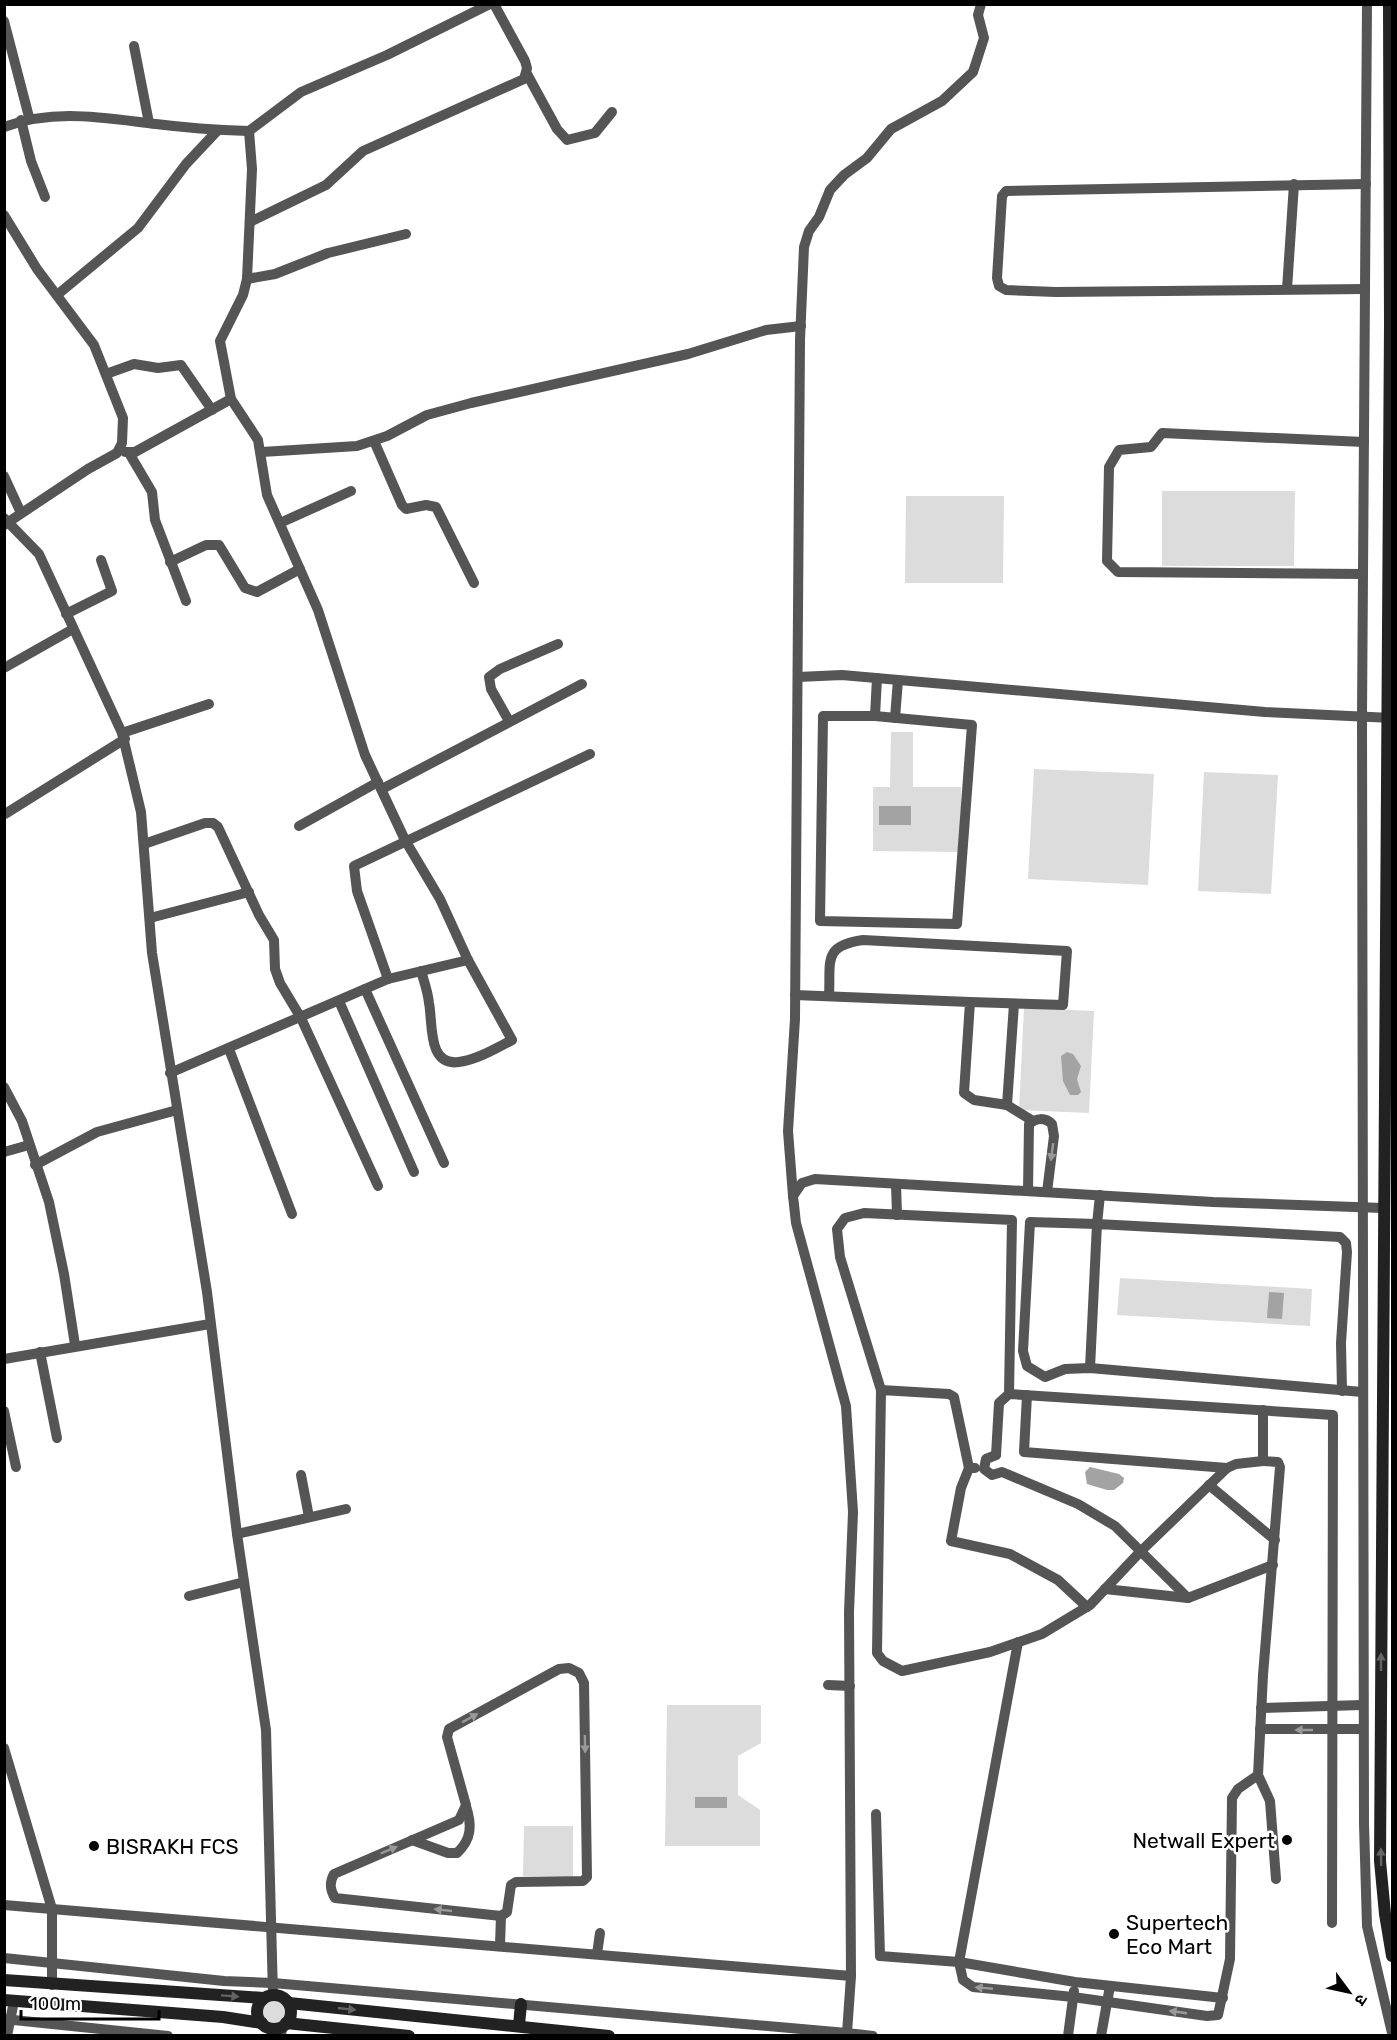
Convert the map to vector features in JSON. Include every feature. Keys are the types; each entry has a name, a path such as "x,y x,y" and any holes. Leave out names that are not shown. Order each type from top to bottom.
{"street":[{"path":"4,127 25,119 91,115 218,130 249,131 302,92 387,55 492,4 525,61 527,74 557,129 567,140 594,133 612,112"},
{"path":"847,2033 851,1976 850,1686 853,1512 846,1406 796,1222 788,1131 795,995 801,326 804,247 809,231 819,217 830,190 844,175 867,158 891,129 942,101 973,72 984,38 978,15 981,4"},
{"path":"1367,4 1362,716 1362,1705 1367,1926 1392,2033"},
{"path":"1389,4 1390,718 1383,1208 1388,1360 1380,1861 1386,1924 1392,1956"},
{"path":"4,21 32,161 45,197"},
{"path":"134,46 149,123"},
{"path":"249,222 320,188 363,152 519,82 527,74"},
{"path":"57,295 138,228 186,164 218,130"},
{"path":"249,131 252,170 247,279 243,296 220,340 231,399 258,440 262,452 267,495 318,610 365,755 405,840 440,899 468,960 512,1038 460,1062 448,1061 434,1047 429,1002 421,971"},
{"path":"1287,290 1293,184"},
{"path":"1365,289 1056,292 1006,290 999,286 997,278 1002,196 1006,191 1013,189 1366,184"},
{"path":"4,215 57,295 85,331 106,374 123,418 124,451 152,492 154,519 186,602"},
{"path":"247,279 275,274 328,253 406,234"},
{"path":"262,452 357,446 374,441 427,415 471,402 687,354 766,330 801,326"},
{"path":"106,374 135,364 158,368 181,365 212,410"},
{"path":"231,399 212,410 117,453 6,521 39,554 124,736 141,812 152,954 210,1324 237,1534 266,1730 272,1929 270,1992 258,2007 262,2023"},
{"path":"1363,574 1118,572 1107,561 1109,467 1119,450 1150,447 1162,433 1364,441"},
{"path":"374,441 402,505 411,509 426,505 436,507 474,583"},
{"path":"4,476 21,513"},
{"path":"280,523 351,490"},
{"path":"170,562 206,544 219,545 230,559 244,588 257,592 300,569"},
{"path":"66,614 112,591 102,560"},
{"path":"4,668 73,628"},
{"path":"509,721 491,689 489,677 500,669 558,644"},
{"path":"798,677 842,675 1265,712 1390,718"},
{"path":"874,716 877,678"},
{"path":"895,718 898,680"},
{"path":"299,826 582,684"},
{"path":"5,814 124,736 209,704"},
{"path":"823,716 874,716 972,725 957,924 820,921 823,716"},
{"path":"388,979 357,891 352,870 356,864 590,754"},
{"path":"144,844 194,826 213,823 223,836 274,940 275,969 280,983 301,1018 378,1186"},
{"path":"150,918 249,892"},
{"path":"795,995 1063,1005 1067,951 864,940 846,943 838,946 832,953 829,996"},
{"path":"170,1073 388,979 468,960"},
{"path":"365,989 444,1163"},
{"path":"339,1001 414,1172"},
{"path":"970,1002 964,1093 974,1100 1007,1105 1033,1121 1049,1121 1054,1129 1047,1192"},
{"path":"1007,1105 1014,1004"},
{"path":"229,1049 291,1214"},
{"path":"4,1087 9,1106 29,1145 49,1202 64,1274 75,1345"},
{"path":"35,1165 97,1132 177,1110"},
{"path":"1028,1191 1028,1131 1033,1121"},
{"path":"4,1152 29,1145"},
{"path":"793,1196 802,1183 815,1179 1383,1208"},
{"path":"896,1184 897,1215"},
{"path":"1090,1368 1096,1224 1100,1195"},
{"path":"1009,1394 1012,1220 864,1213 845,1218 837,1229 840,1257 881,1389 877,1653 883,1661 902,1671 990,1652 1041,1634 1087,1607 1227,1468 1236,1464 1278,1462 1280,1467 1261,1708 1258,1776 1270,1801 1276,1879"},
{"path":"1342,1391 1342,1323 1347,1252 1346,1242 1340,1237 1030,1222 1023,1351 1028,1366 1045,1377 1065,1370 1090,1368 1342,1391 1362,1392"},
{"path":"1342,1323 1362,1323"},
{"path":"4,1359 75,1345 210,1324"},
{"path":"40,1352 57,1438"},
{"path":"881,1389 949,1394 954,1397 969,1468 961,1488 951,1540 1010,1554 1058,1580 1087,1607"},
{"path":"996,1455 999,1403 1009,1394 1333,1414 1332,1923"},
{"path":"1027,1395 1024,1452 1227,1468"},
{"path":"1263,1410 1263,1461"},
{"path":"4,1411 16,1467"},
{"path":"984,1469 986,1458 996,1455"},
{"path":"996,1455 1004,1462 1002,1472"},
{"path":"969,1468 984,1469 992,1476 1002,1472 1078,1504 1115,1526 1188,1598"},
{"path":"301,1475 309,1517"},
{"path":"1209,1485 1275,1540"},
{"path":"237,1534 346,1509"},
{"path":"1105,1589 1188,1598 1273,1565"},
{"path":"189,1596 244,1582"},
{"path":"1018,1642 959,1962 963,1980 973,1987 1073,1997 1207,2016 1220,2014 1230,1959 1232,1798 1238,1789 1258,1776"},
{"path":"412,1840 448,1853 457,1853 467,1844 471,1831 466,1805 447,1737 449,1730 559,1669 569,1668 579,1673 584,1683 586,1877 583,1881 516,1882 511,1885 507,1912 501,1916 335,1898 331,1893 330,1880 334,1874 412,1840 459,1820 466,1805"},
{"path":"828,1685 850,1686"},
{"path":"1261,1708 1362,1705"},
{"path":"1260,1730 1363,1729"},
{"path":"4,1748 52,1909 52,1985"},
{"path":"876,1814 879,1954 883,1957 959,1962 1075,1982 1223,1998"},
{"path":"4,1905 851,1976"},
{"path":"500,1945 501,1916"},
{"path":"1367,1926 1386,1924"},
{"path":"597,1954 600,1932"},
{"path":"4,1958 224,1982 270,1992 289,2003 609,2036"},
{"path":"4,1980 52,1985 270,1992 521,2004 873,2036"},
{"path":"1068,2036 1075,1982"},
{"path":"1101,2036 1110,1986"},
{"path":"7,2036 9,2001 223,2017 262,2023 271,2028 409,2036"},
{"path":"283,2028 291,2014 289,2003"},
{"path":"519,2025 521,2004"},
{"path":"7,2020 168,2036"}],"shaded area":[{"path":"1162,491 1295,491 1294,566 1162,566"},
{"path":"906,496 1004,496 1003,583 905,583"},
{"path":"891,732 913,732 913,787 961,787 961,852 873,851 873,787 890,787"},
{"path":"1034,769 1154,774 1148,885 1028,879"},
{"path":"1204,772 1278,775 1271,894 1198,891"},
{"path":"879,806 911,806 911,825 879,825"},
{"path":"1024,1008 1094,1011 1089,1113 1019,1110"},
{"path":"1067,1052 1073,1054 1081,1066 1077,1079 1081,1092 1078,1095 1070,1095 1063,1081 1061,1056"},
{"path":"1120,1278 1312,1289 1310,1326 1117,1315"},
{"path":"1269,1292 1284,1293 1282,1319 1267,1318"},
{"path":"1090,1467 1119,1474 1124,1478 1123,1483 1114,1490 1087,1484 1085,1472"},
{"path":"667,1705 761,1705 761,1743 738,1756 738,1795 760,1810 760,1846 665,1846"},
{"path":"695,1797 727,1797 727,1808 695,1808"},
{"path":"524,1826 573,1826 573,1876 523,1876"},
{"path":"275,1998 285,2002 289,2012 285,2022 275,2026 265,2022 261,2012 265,2002"}],"place":[{"name":"Netwall Expert","path":"1287,1840"},
{"name":"BISRAKH FCS","path":"94,1846"},
{"name":"Supertech Eco Mart","path":"1114,1934"}]}
